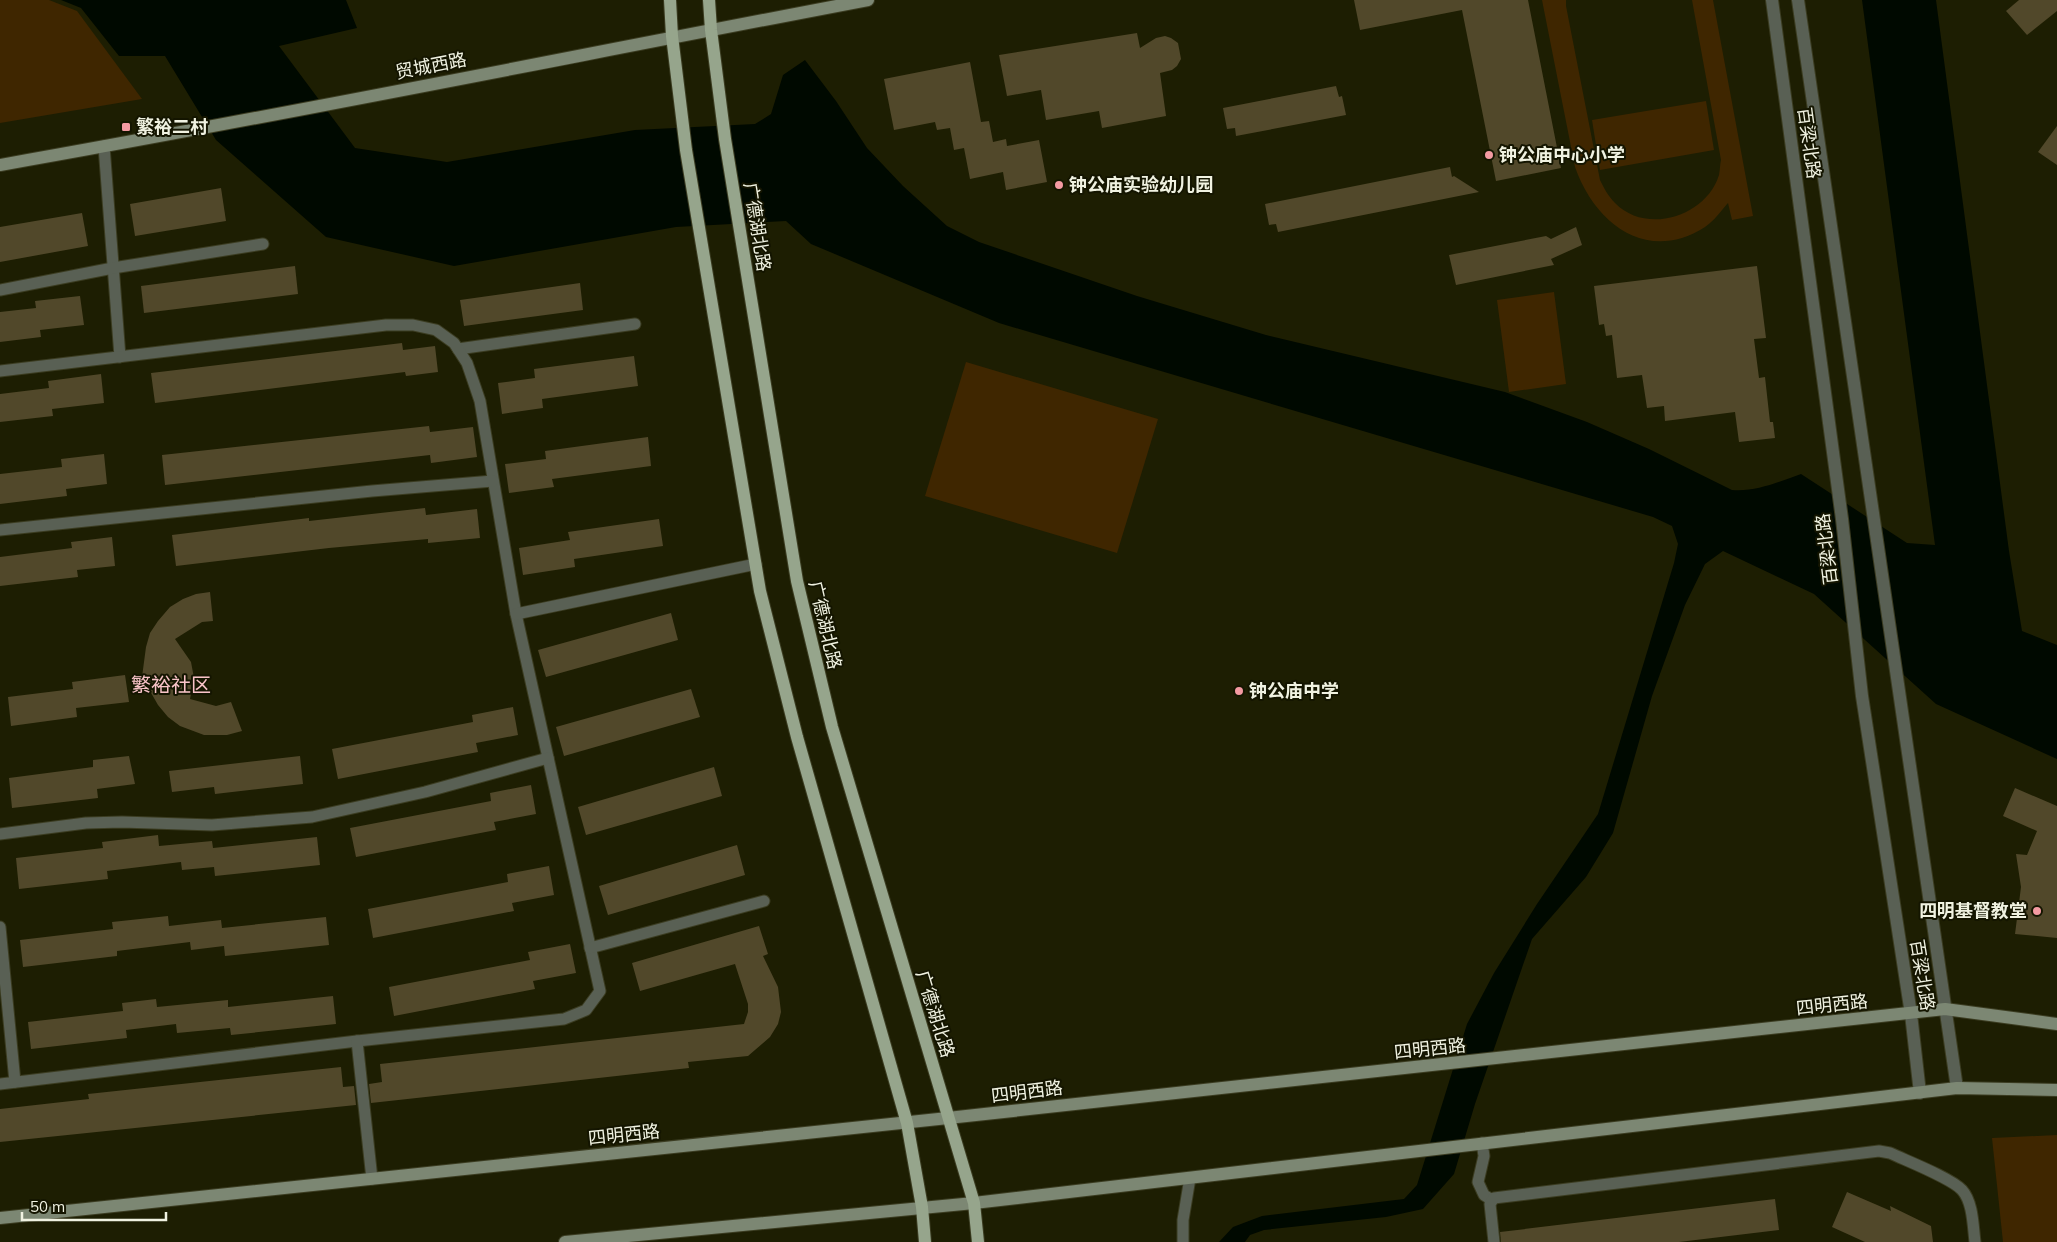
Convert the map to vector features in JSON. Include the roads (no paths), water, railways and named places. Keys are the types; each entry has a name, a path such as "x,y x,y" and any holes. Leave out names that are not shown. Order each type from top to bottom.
{"main road":[{"path":"670,0 672,36 686,150 765,610 797,737 907,1123 922,1207 925,1242"},
{"name":"广德湖北路","path":"709,0 725,139 799,590 832,727 974,1203 978,1242"},
{"name":"贸城西路","path":"0,165 163,136 672,36 868,0"},
{"name":"四明西路","path":"0,1218 907,1123 1945,1009 2057,1024"},
{"path":"565,1242 974,1203 1957,1088 2057,1090"}],"street":[{"name":"百梁北路","path":"1772,0 1842,519 1862,696 1911,1014 1920,1093"},
{"name":"百梁北路","path":"1798,0 1957,1088"}],"lane":[{"path":"104,146 120,357"},
{"path":"0,290 113,268 263,244"},
{"path":"458,349 635,324"},
{"path":"0,371 386,325 413,325 436,330 454,343 468,364 480,401 516,614 600,991 586,1010 564,1019 357,1041 0,1084"},
{"path":"0,530 372,491 493,481"},
{"path":"516,614 756,564"},
{"path":"0,834 86,824 122,822 212,825 312,817 425,792 548,758"},
{"path":"590,948 764,901"},
{"path":"0,927 15,1082"},
{"path":"357,1041 372,1179"},
{"path":"1482,1143 1484,1156 1478,1182 1484,1194 1492,1200"},
{"path":"1494,1242 1490,1204 1494,1198 1880,1151 1890,1153 1952,1183 1963,1191 1969,1204 1975,1242"},
{"path":"1183,1242 1183,1220 1190,1178"}],"place":[{"name":"繁裕二村","path":"126,127"},
{"name":"钟公庙中心小学","path":"1489,155"},
{"name":"钟公庙实验幼儿园","path":"1059,185"},
{"name":"钟公庙中学","path":"1239,691"},
{"name":"四明基督教堂","path":"2037,911"}],"district":[{"name":"繁裕社区","path":"171,685"}]}
